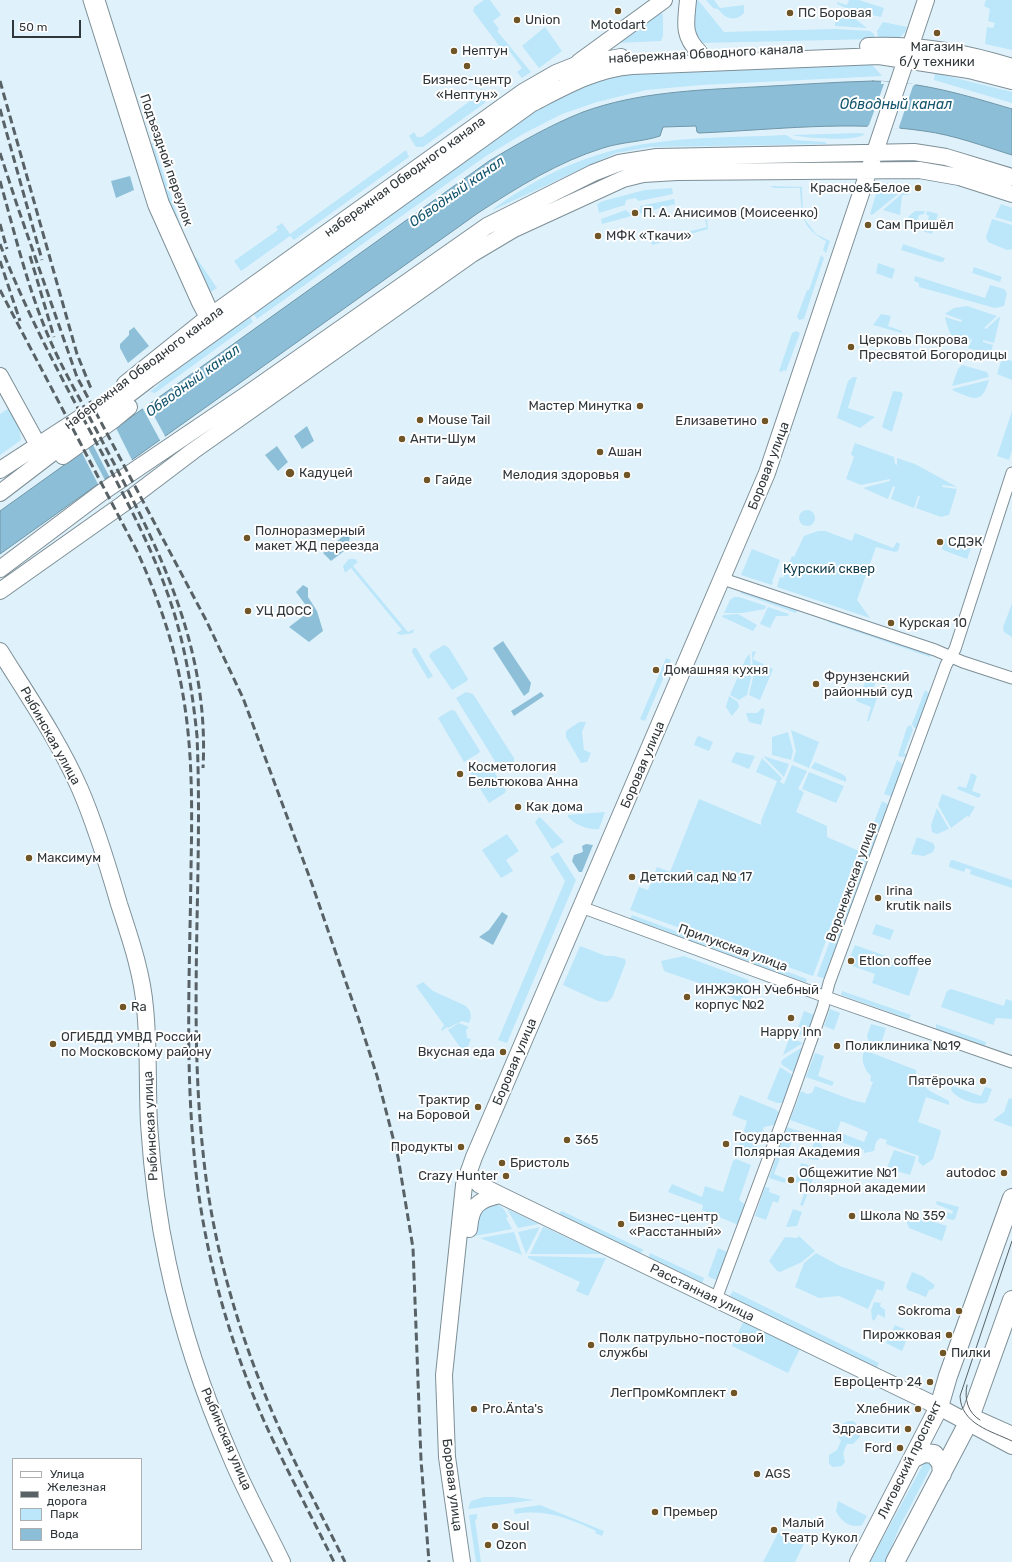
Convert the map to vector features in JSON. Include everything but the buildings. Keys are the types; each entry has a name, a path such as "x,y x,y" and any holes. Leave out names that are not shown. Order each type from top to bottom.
{"main road":[{"path":"531,104 576,65 664,0"},
{"path":"688,0 686,33 688,40 699,52"},
{"path":"909,52 926,0"},
{"name":"набережная Обводного канала","path":"0,470 103,402 523,92 556,73 576,65 620,57 699,52 909,52 972,56 1012,67"},
{"name":"набережная Обводного канала","path":"2,491 40,464 81,430 179,358 213,321 531,104 585,76 621,67 879,56 909,52 1012,81"},
{"name":"Боровая улица","path":"462,1562 447,1457 444,1375 464,1185 581,907 760,492 909,52"},
{"path":"0,569 102,493 249,393 465,240 506,215 593,173 619,163 657,157 914,152 932,154 964,162 1012,177"},
{"path":"0,591 134,496 193,451 472,254 495,240 568,203 622,179 643,174 913,170 941,173 1012,194"},
{"path":"0,376 38,445 40,455 2,491"},
{"name":"Рыбинская улица","path":"0,651 65,758 80,790 108,866 138,966 145,1008 152,1154 160,1219 174,1289 191,1351 216,1422 241,1479 282,1562"},
{"name":"Расстанная улица","path":"468,1174 480,1185 716,1300 939,1407 970,1418 1012,1446"},
{"name":"Боровая улица","path":"446,1408 454,1375 470,1216 477,1204 500,1195"},
{"name":"Лиговский проспект","path":"859,1562 939,1407 948,1376 1012,1198"},
{"path":"895,1562 970,1418 1012,1300"},
{"path":"914,1458 924,1453 934,1454 941,1463 942,1474"}],"street":[{"name":"Подъездной переулок","path":"89,0 154,206 213,321"},
{"name":"Подъездной переулок","path":"99,0 163,202 213,321"},
{"name":"Воронежская улица","path":"716,1300 950,657 955,649 1012,474"},
{"path":"722,579 1012,678"},
{"name":"Прилукская улица","path":"581,907 826,997 1012,1062"},
{"name":"Расстанная улица","path":"970,1418 1012,1432"}],"green space":[{"path":"484,0 490,0 501,15 493,21 499,29 497,31 531,72 522,78 517,72 522,68 507,48 503,51 473,11 474,7"},
{"path":"695,0 698,0 724,32 835,29 870,31 874,34 875,39 702,43 695,35 693,24"},
{"path":"706,0 714,0 720,8 744,5 744,13 733,19 727,17 718,9 713,8"},
{"path":"849,0 859,0 884,8 881,17 853,11 837,4 837,2 847,5"},
{"path":"986,0 1012,0 1012,50 985,44 987,27 993,28 995,23 988,21 990,9 984,6"},
{"path":"836,8 849,14 867,28 835,26"},
{"path":"659,13 663,15 663,36 661,41 618,43 619,40"},
{"path":"883,22 907,27 905,32 899,37 892,39 878,39 877,31"},
{"path":"545,27 562,51 539,68 522,46"},
{"path":"868,60 882,76 701,85 646,90 597,102 562,114 523,134 486,156 257,319 253,313 526,117 560,95 611,74"},
{"path":"935,73 1012,92 1012,103 934,80"},
{"path":"480,89 486,90 485,103 423,147 416,147 409,136 414,132 417,137 422,137 479,94"},
{"path":"865,134 841,139 792,135"},
{"path":"786,135 794,140 825,142 827,144 651,147 616,153 491,211 517,193 574,163 625,147 648,143 694,139"},
{"path":"153,143 181,227 179,228 168,202 150,145"},
{"path":"406,150 409,157 294,240 290,236 241,271 234,261 278,230 276,227 282,223 290,234"},
{"path":"883,183 904,184 902,191 872,215 870,214 878,187"},
{"path":"906,183 910,183 909,195 902,195 900,215 883,210 904,192"},
{"path":"770,186 802,187 803,215 800,188 774,188"},
{"path":"672,188 673,194 639,201 635,198 626,200 625,205 599,213 597,204 603,201 645,190"},
{"path":"674,199 675,204 602,224 601,219 626,210 629,213 641,209 640,206"},
{"path":"1001,204 1012,208 1012,222 995,217"},
{"path":"915,211 925,211 924,214 919,215 916,224 926,227 929,216 926,214 927,211 938,214 932,234 906,226 909,216"},
{"path":"804,218 816,234 830,241 826,253 823,250 826,241 818,236 811,230"},
{"path":"707,219 708,229 652,245 651,241 707,227 705,220"},
{"path":"992,219 1012,225 1012,249 1007,250 988,242 986,237"},
{"path":"903,244 945,258 943,262 940,262 901,250"},
{"path":"821,255 824,258 804,319 799,320 797,317 807,290 809,290"},
{"path":"196,257 217,288 211,292 194,258"},
{"path":"878,263 895,269 892,279 876,273"},
{"path":"974,267 1002,277 1000,282 972,273"},
{"path":"915,276 985,298 990,285 1004,289 1007,293 1004,306 995,308 919,287 919,283 914,281"},
{"path":"967,306 997,316 984,328 986,329 999,317 1000,318 994,343 983,340 983,342 993,345 991,352 988,354 968,348 972,340 971,338 966,347 961,345 954,339 949,331 945,317 961,322 962,320 945,314 954,308"},
{"path":"881,314 891,316 888,326 902,331 902,333 873,325"},
{"path":"249,315 253,322 155,393 150,392 187,360"},
{"path":"796,331 800,333 786,371 779,371 792,333"},
{"path":"1002,358 1012,361 1012,380 997,374"},
{"path":"962,365 987,372 989,377 952,386 958,369"},
{"path":"853,377 857,377 848,408 875,417 860,428 837,418 848,381"},
{"path":"989,380 983,393 980,397 976,398 972,398 952,389"},
{"path":"893,391 901,392 903,394 892,432 882,427"},
{"path":"9,408 19,426 21,440 0,455 0,414"},
{"path":"1012,411 1012,450 1009,460 997,456"},
{"path":"855,443 894,457 895,464 897,465 897,458 915,464 957,487 943,485 942,487 957,489 949,515 941,517 916,508 920,496 918,496 914,508 891,499 895,487 893,486 888,499 863,488 890,481 890,479 861,485 846,479 854,457 851,454"},
{"path":"807,510 813,512 815,518 813,524 807,526 801,524 799,518 801,512"},
{"name":"Курский сквер","path":"818,531 825,531 852,541 855,533 893,548 897,542 900,544 898,551 895,552 876,547 857,600 870,618 777,587 780,577 783,578 792,556 794,557 804,536"},
{"path":"945,539 971,548 967,559 943,550 942,548"},
{"path":"752,549 780,560 772,585 741,575"},
{"path":"349,559 355,559 358,562 353,566 408,632 414,629 413,633 401,635 396,633 402,630 351,568 345,573 343,566"},
{"path":"741,590 798,609 796,613 740,593"},
{"path":"734,597 739,597 766,606 765,609 742,613 724,613 730,600"},
{"path":"1012,604 1012,637 1004,632 1003,627"},
{"path":"768,607 789,614 788,616 776,616 770,628 760,624"},
{"path":"738,614 757,625 753,631 722,617 723,615"},
{"path":"829,620 931,654 930,657 828,622"},
{"path":"444,645 449,648 468,679 452,690 429,656 432,652"},
{"path":"413,648 416,648 433,676 428,679 412,652"},
{"path":"756,651 753,659 773,669 760,700 749,695 753,678 752,652"},
{"path":"750,654 751,678 747,695 739,700 730,695 746,658"},
{"path":"666,658 671,660 645,721 640,719"},
{"path":"871,671 886,676 884,682 877,679 871,693 859,695"},
{"path":"925,690 930,694 918,728 914,728 912,724"},
{"path":"466,692 473,694 514,758 514,763 501,771 456,698"},
{"path":"729,696 738,702 739,707 732,716 726,707"},
{"path":"870,696 877,698 869,721 867,721 871,707 856,701 857,698"},
{"path":"762,708 765,710 761,725 749,722 746,713 757,713"},
{"path":"451,710 455,711 480,751 464,762 438,718"},
{"path":"579,722 586,722 582,732 584,750 591,753 587,762 581,763 566,737 566,731"},
{"path":"911,725 913,730 904,753 908,756 898,756 907,727"},
{"path":"791,730 819,742 809,768 793,761 796,751"},
{"path":"788,732 793,751 791,760 772,755 772,737"},
{"path":"699,736 713,742 709,751 694,745 697,737"},
{"path":"736,752 755,756 749,769 731,762"},
{"path":"763,756 789,764 784,777"},
{"path":"762,758 782,778 780,782 784,784 792,765 807,771 798,789 804,792 796,812 827,826 827,837 859,851 813,976 630,910 639,887 648,890 657,867 670,872 699,799 761,825 761,821 777,781 756,772"},
{"path":"897,760 904,765 893,797 884,794"},
{"path":"484,762 488,763 506,790 505,793 489,803 469,771"},
{"path":"815,762 842,774 846,777 846,782 811,768"},
{"path":"809,772 844,786 836,803 802,789"},
{"path":"971,773 977,776 972,791 981,794 979,798 957,789 959,786 966,788"},
{"path":"942,794 975,807 969,817 967,816 951,828 938,805"},
{"path":"882,801 889,805 825,979 817,976"},
{"path":"937,808 949,829 937,834 932,832 931,825"},
{"path":"605,812 599,829 590,829 582,826 568,817 568,815"},
{"path":"539,817 564,842 552,849 535,822"},
{"path":"507,834 519,851 506,860 513,871 501,878 482,850"},
{"path":"917,837 933,843 935,847 933,852 924,856 911,854"},
{"path":"558,852 576,880 507,1043 498,1040 565,881 550,857"},
{"path":"953,860 1012,880 1012,888 970,874 971,870 966,868 964,872 949,867 950,861"},
{"path":"632,915 807,979 806,983 630,919"},
{"path":"876,924 894,930 890,940 872,934"},
{"path":"855,945 919,968 909,996 872,983 875,974 847,964"},
{"path":"580,946 606,956 614,956 625,959 626,962 612,998 607,1002 598,1001 563,985"},
{"path":"684,956 749,980 740,1004 733,998 715,989 664,971 661,961"},
{"path":"423,982 433,991 466,1006 470,1011 471,1017 469,1023 462,1021 448,1028 447,1027 442,1031 441,1030 444,1025 416,986"},
{"path":"951,989 1004,1006 1006,999 1012,1001 1012,1019 996,1018 993,1025 941,1007 947,991"},
{"path":"842,991 911,1015 909,1019 841,995"},
{"path":"830,1009 840,1013 834,1030 824,1026"},
{"path":"804,1011 817,1016 809,1038 796,1033"},
{"path":"459,1023 469,1027 466,1030 467,1038 471,1039 465,1054 448,1030"},
{"path":"871,1024 886,1028 879,1050 870,1046 867,1036"},
{"path":"936,1024 986,1042 985,1046 936,1029"},
{"path":"790,1038 803,1043 783,1055 789,1039"},
{"path":"804,1046 796,1074 781,1064 782,1060"},
{"path":"864,1052 872,1053 916,1070 917,1080 930,1091 949,1101 949,1105 926,1097 918,1122 940,1130 941,1132 933,1159 923,1166 918,1161 919,1156 886,1144 887,1140 880,1138 876,1142 874,1151 864,1153 864,1150 838,1141 841,1133 864,1142 868,1132 841,1121 835,1136 790,1120 801,1091 807,1094 812,1093 815,1086 852,1100 865,1103 873,1082 870,1081 871,1076 864,1065"},
{"path":"815,1053 824,1056 818,1076 834,1082 832,1086 806,1077"},
{"path":"780,1067 794,1076 786,1103 777,1103 767,1099"},
{"path":"952,1086 981,1096 985,1087 992,1089 987,1102 979,1104 962,1099 951,1090"},
{"path":"740,1095 775,1109 780,1113 778,1124 764,1127 753,1158 739,1153 738,1149 747,1121 732,1115"},
{"path":"1009,1098 1012,1099 1012,1127 993,1120 1004,1112"},
{"path":"787,1127 815,1138 822,1146 823,1152 818,1160 808,1159 815,1140 795,1133 786,1157 781,1156 774,1174 786,1179 785,1183 769,1178"},
{"path":"894,1150 916,1157 910,1175 887,1168"},
{"path":"736,1159 751,1165 739,1200 748,1207 741,1226 702,1210 703,1205 668,1192 672,1184 702,1197 705,1186 723,1192 733,1161"},
{"path":"801,1163 812,1166 815,1173 803,1206 800,1205 807,1186 795,1182"},
{"path":"765,1187 770,1188 769,1192 780,1196 778,1203 773,1201 766,1220 755,1216"},
{"path":"937,1201 959,1207 955,1219 952,1220 933,1213 935,1208 952,1214 953,1211 936,1204"},
{"path":"496,1204 502,1207 505,1211 508,1217 506,1218 512,1229 475,1236 477,1218 483,1208"},
{"path":"507,1209 539,1224 518,1228"},
{"path":"793,1209 802,1212 797,1226 786,1227"},
{"path":"561,1211 644,1250 639,1254 558,1216"},
{"path":"912,1215 947,1226 942,1241 909,1228 906,1220"},
{"path":"540,1227 526,1254 518,1232"},
{"path":"544,1227 602,1254 530,1254"},
{"path":"514,1232 522,1255 480,1238"},
{"path":"799,1236 815,1251 802,1262 780,1272 777,1271 769,1261 785,1237 797,1238"},
{"path":"718,1248 730,1253 721,1282 709,1277 708,1275"},
{"path":"650,1253 704,1278 702,1284 648,1259"},
{"path":"816,1253 840,1266 885,1282 883,1291 877,1289 868,1309 839,1296 819,1298 795,1287 804,1263"},
{"path":"528,1256 606,1258 588,1296 576,1291 580,1282 528,1258"},
{"path":"912,1272 922,1276 935,1285 933,1289 929,1290 926,1297 908,1290 906,1287"},
{"path":"733,1291 879,1363 876,1369 728,1298"},
{"path":"874,1302 881,1303 880,1306 885,1310 885,1318 878,1314 874,1321 872,1319 871,1310"},
{"path":"743,1322 800,1349 788,1373 732,1346"},
{"path":"895,1325 910,1332 902,1351 886,1343"},
{"path":"848,1421 853,1421 859,1426 860,1437 853,1444 847,1444 843,1453 845,1462 842,1466 833,1467 829,1464 829,1455 837,1450 841,1441 838,1435 838,1429"},
{"path":"926,1459 932,1465 900,1526 885,1562 870,1562"},
{"path":"484,1497 514,1497 534,1500 468,1509 471,1501"},
{"path":"838,1501 867,1516 862,1525 850,1525 840,1518 836,1511"},
{"path":"540,1505 604,1531 602,1536 595,1533 596,1531 576,1522 557,1516 537,1513 515,1514 514,1509"},
{"path":"477,1514 477,1519 475,1520 481,1562 476,1562 469,1515"},
{"path":"778,1533 806,1539 795,1562 763,1562"}],"shaded area":[{"path":"130,176 134,190 116,198 111,181"},
{"path":"134,327 149,346 128,363 120,348 120,344 129,335 129,331"},
{"path":"307,426 314,441 302,449 294,436"},
{"path":"277,446 288,462 278,471 265,455"},
{"path":"348,532 350,536 348,548 331,561 323,553"},
{"path":"303,585 308,588 308,597 317,611 323,631 309,642 289,627 310,611 296,592"},
{"path":"503,641 531,683 529,692 524,696 493,648"},
{"path":"541,692 544,696 514,716 511,711"},
{"path":"586,844 593,845 582,872 579,872 572,861 574,855 583,852 582,846"},
{"path":"502,912 508,916 493,945 479,937 489,930"}],"water":[{"name":"Обводный канал","path":"873,81 909,84 943,90 1012,109 1012,155 946,135 896,128 840,126 699,133 697,132 696,126 663,127 660,136 646,140 617,144 570,160 539,176 478,213 0,554 0,511 489,161 535,135 583,112 604,105 646,96 711,89"}],"pier":[{"path":"881,81 916,84 913,86 899,127 900,129 867,127 884,84 881,84"},
{"path":"147,403 166,438 161,442 142,407"},
{"path":"115,426 133,462 110,478 92,443"},
{"path":"87,446 106,482 99,486 81,451"}],"tram line":[{"path":"1012,1241 960,1396 962,1406 971,1420 987,1430 1012,1441"},
{"path":"967,1385 966,1395 968,1405 972,1414 980,1420"}],"railway":[{"path":"0,81 77,354 92,391"},
{"path":"0,109 42,260"},
{"path":"0,153 77,377 206,620 243,698 312,884 377,1076 398,1157 413,1248 421,1460 429,1562"},
{"path":"0,181 28,282 42,321 65,371 114,463 155,546 187,631 197,675 203,720 203,768"},
{"path":"0,224 7,249"},
{"path":"0,244 35,325 145,539 167,592 183,645 193,699 197,736 197,1048 203,1152 212,1213 233,1304 264,1392 282,1435 345,1562"},
{"path":"30,256 54,337"},
{"path":"0,261 20,321"},
{"path":"0,290 137,551 166,624 176,662 181,682 189,743 192,827 189,1011 191,1117 203,1222 218,1290 251,1389 272,1439 334,1562"}],"place":[{"name":"Motodart","path":"618,11"},
{"name":"ПС Боровая","path":"790,13"},
{"name":"Union","path":"517,20"},
{"name":"Магазин б/у техники","path":"937,33"},
{"name":"Нептун","path":"454,51"},
{"name":"Бизнес-центр «Нептун»","path":"467,66"},
{"name":"Красное&Белое","path":"918,188"},
{"name":"П. А. Анисимов (Моисеенко)","path":"635,213"},
{"name":"Сам Пришёл","path":"868,225"},
{"name":"МФК «Ткачи»","path":"598,236"},
{"name":"Церковь Покрова Пресвятой Богородицы","path":"851,347"},
{"name":"Мастер Минутка","path":"640,406"},
{"name":"Mouse Tail","path":"420,420"},
{"name":"Елизаветино","path":"765,421"},
{"name":"Анти-Шум","path":"402,439"},
{"name":"Ашан","path":"600,452"},
{"name":"Кадуцей","path":"290,473"},
{"name":"Мелодия здоровья","path":"627,475"},
{"name":"Гайде","path":"427,480"},
{"name":"Полноразмерный макет ЖД переезда","path":"247,538"},
{"name":"СДЭК","path":"940,542"},
{"name":"УЦ ДОСС","path":"248,611"},
{"name":"Курская 10","path":"891,623"},
{"name":"Домашняя кухня","path":"656,670"},
{"name":"Фрунзенский районный суд","path":"816,684"},
{"name":"Косметология Бельтюкова Анна","path":"460,774"},
{"name":"Как дома","path":"518,807"},
{"name":"Максимум","path":"29,858"},
{"name":"Детский сад № 17","path":"632,877"},
{"name":"Irina krutik nails","path":"878,898"},
{"name":"Etlon coffee","path":"851,961"},
{"name":"ИНЖЭКОН Учебный корпус №2","path":"687,997"},
{"name":"Ra","path":"123,1007"},
{"name":"Happy Inn","path":"791,1018"},
{"name":"ОГИБДД УМВД России по Московскому району","path":"53,1044"},
{"name":"Поликлиника №19","path":"837,1046"},
{"name":"Вкусная еда","path":"503,1052"},
{"name":"Пятёрочка","path":"983,1081"},
{"name":"Трактир на Боровой","path":"478,1107"},
{"name":"365","path":"567,1140"},
{"name":"Государственная Полярная Академия","path":"726,1144"},
{"name":"Продукты","path":"461,1147"},
{"name":"Бристоль","path":"502,1163"},
{"name":"autodoc","path":"1004,1173"},
{"name":"Crazy Hunter","path":"506,1176"},
{"name":"Общежитие №1 Полярной академии","path":"791,1180"},
{"name":"Школа № 359","path":"852,1216"},
{"name":"Бизнес-центр «Расстанный»","path":"621,1224"},
{"name":"Sokroma","path":"959,1311"},
{"name":"Пирожковая","path":"949,1335"},
{"name":"Полк патрульно-постовой службы","path":"591,1345"},
{"name":"Пилки","path":"943,1353"},
{"name":"ЕвроЦентр 24","path":"930,1382"},
{"name":"ЛегПромКомплект","path":"734,1393"},
{"name":"Pro.Änta's","path":"474,1409"},
{"name":"Хлебник","path":"918,1409"},
{"name":"Здравсити","path":"908,1429"},
{"name":"Ford","path":"900,1448"},
{"name":"AGS","path":"757,1474"},
{"name":"Премьер","path":"655,1512"},
{"name":"Soul","path":"495,1526"},
{"name":"Малый Театр Кукол","path":"774,1530"},
{"name":"Ozon","path":"488,1545"}]}
